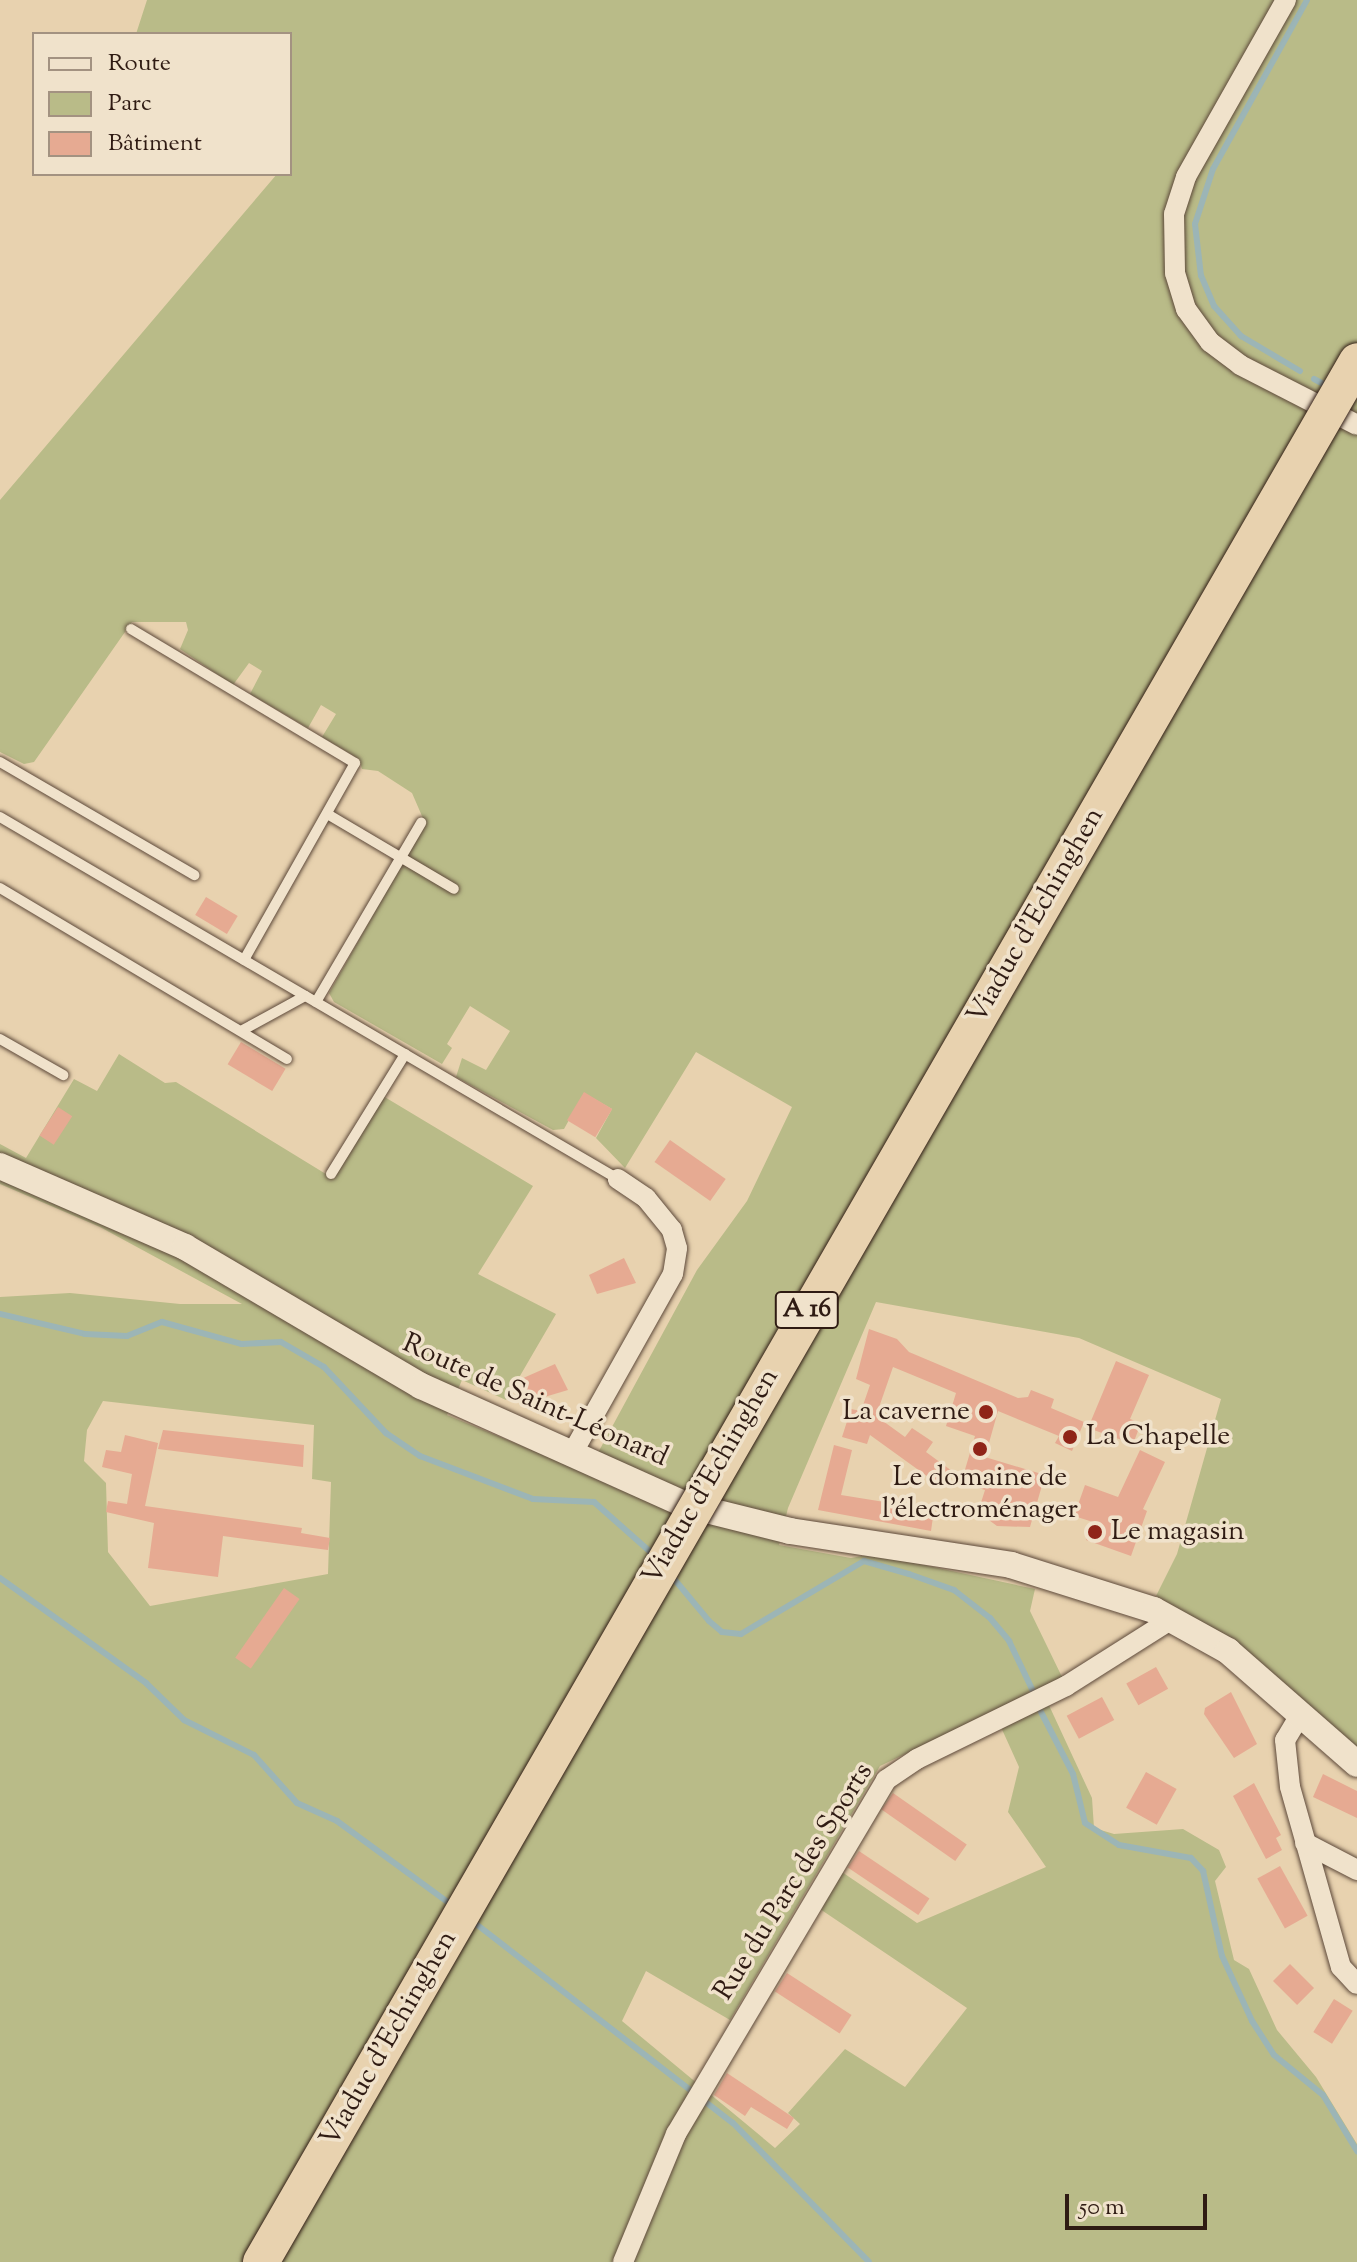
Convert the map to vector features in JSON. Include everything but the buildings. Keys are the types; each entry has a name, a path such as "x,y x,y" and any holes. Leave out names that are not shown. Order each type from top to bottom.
{"highway":[{"name":"Viaduc d'Echinghen","path":"261,2262 1357,361"},
{"name":"Viaduc d'Echinghen","path":"289,2262 1357,410"}],"street":[{"path":"1286,0 1186,177 1174,214 1175,273 1186,309 1210,342 1240,365 1357,425"},
{"name":"Route de Saint-Léonard","path":"0,1166 167,1238 388,1370 713,1514 1011,1565 1129,1600 1172,1619 1228,1651 1299,1717 1357,1764"},
{"path":"573,1452 673,1274 677,1248 672,1230 646,1198 618,1179"},
{"name":"Rue du Parc des Sports","path":"623,2262 655,2178 691,2108 886,1780 917,1759 1066,1686 1172,1619"},
{"path":"1299,1717 1287,1731 1284,1753 1305,1843 1341,1967 1357,1984"},
{"path":"1305,1843 1357,1870"}],"lane":[{"path":"131,629 355,763 329,815 244,960"},
{"path":"0,762 194,875"},
{"path":"329,815 454,889"},
{"path":"0,817 618,1179"},
{"path":"316,1002 421,823"},
{"path":"0,888 287,1059"},
{"path":"243,1030 305,996"},
{"path":"0,1039 63,1075"},
{"path":"331,1174 405,1054"}],"green space":[{"path":"147,0 1357,0 1357,1753 1239,1644 1156,1596 1177,1554 1221,1399 1079,1338 876,1302 788,1508 779,1545 851,1558 873,1554 1035,1589 1030,1611 1063,1679 880,1766 730,2020 646,1971 622,2021 775,2148 800,2124 788,2113 845,2049 905,2087 967,2008 817,1907 839,1870 917,1923 1046,1867 1008,1812 1019,1767 1000,1725 1047,1701 1092,1798 1094,1828 1114,1834 1183,1829 1219,1850 1226,1867 1215,1881 1234,1960 1249,1969 1277,2030 1316,2077 1357,2144 1357,2262 0,2262 0,1297 70,1293 180,1304 242,1304 100,1227 0,1184 0,1144 26,1158 74,1079 97,1091 119,1054 165,1083 176,1082 334,1179 383,1096 533,1186 478,1274 556,1314 506,1400 462,1380 447,1415 587,1473 697,1270 747,1201 792,1107 696,1052 625,1168 596,1138 612,1109 584,1093 564,1129 553,1130 456,1077 462,1058 486,1070 510,1031 470,1006 447,1044 452,1048 442,1064 334,1002 329,993 425,823 412,793 378,771 362,769 359,759 322,737 336,714 321,705 308,728 250,694 262,671 249,663 233,685 180,649 188,630 186,622 132,622 34,762 24,764 0,752 0,500 275,176 292,176 292,32 137,32","holes":["103,1401 314,1425 312,1479 331,1482 328,1574 150,1606 108,1552 106,1483 84,1461 87,1430"]}],"waterway":[{"path":"1300,371 1241,336 1214,306 1201,276 1195,224 1213,169 1307,0"},
{"path":"1314,379 1329,387"},
{"path":"0,1314 85,1334 127,1336 162,1322 242,1344 281,1342 324,1367 386,1433 420,1456 533,1499 594,1502 655,1556"},
{"path":"670,1574 722,1632 741,1634 864,1561 909,1574 954,1590 990,1618 1009,1641 1033,1691"},
{"path":"0,1578 146,1683 184,1720 254,1755 297,1803 337,1821 453,1906"},
{"path":"1041,1712 1073,1774 1085,1823 1119,1845 1191,1858 1203,1871 1222,1956 1252,2021 1274,2055 1323,2095 1357,2151"},
{"path":"471,1920 733,2123 869,2262"}],"place":[{"name":"La caverne","path":"986,1412"},
{"name":"La Chapelle","path":"1070,1437"},
{"name":"Le domaine de l'électroménager","path":"980,1449"},
{"name":"Le magasin","path":"1095,1532"}]}
